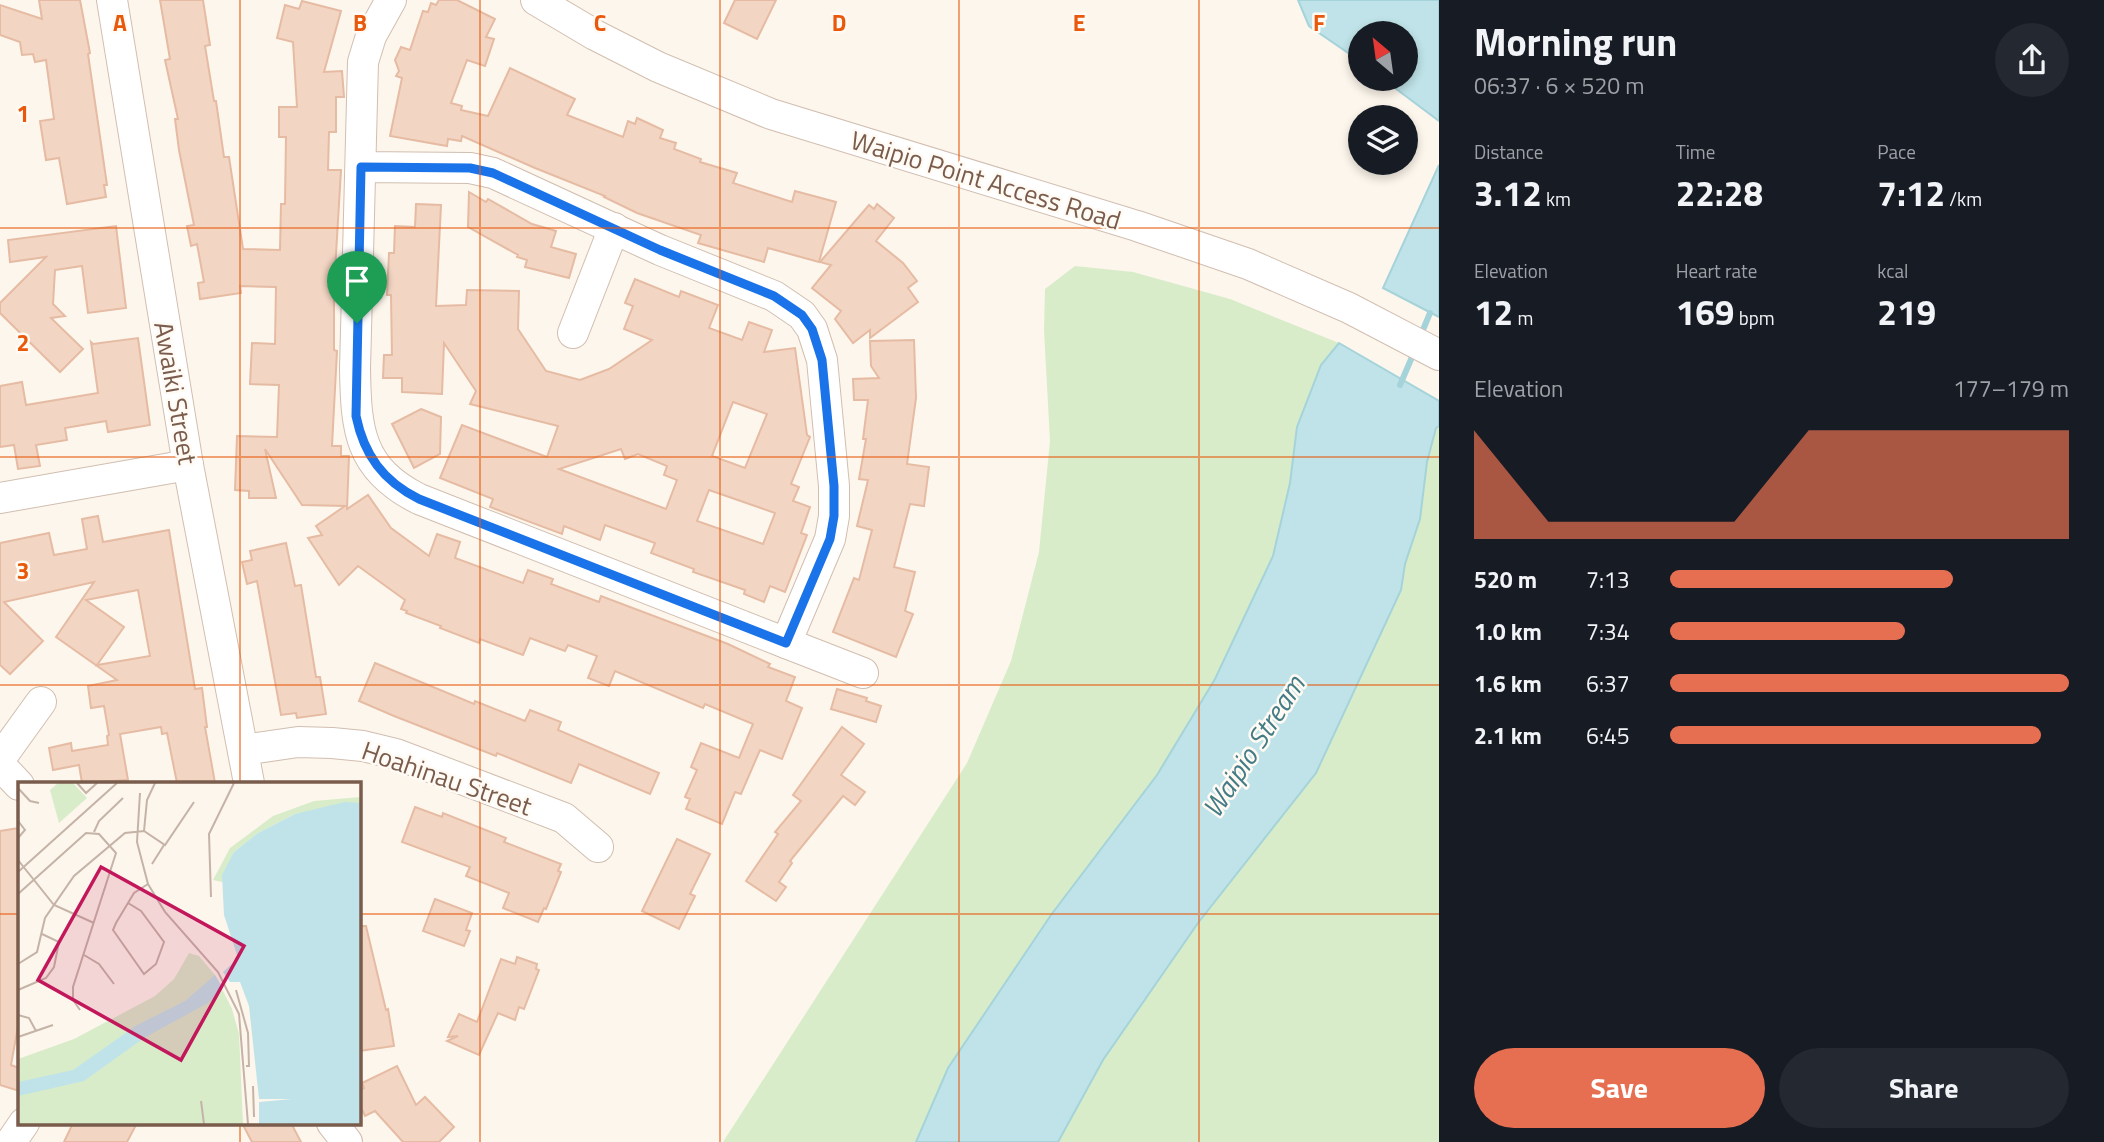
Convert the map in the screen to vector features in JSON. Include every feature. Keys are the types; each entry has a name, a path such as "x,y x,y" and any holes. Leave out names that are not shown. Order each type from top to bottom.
{"street":[{"name":"Awaiki Street","path":"112,0 188,465 249,782"},
{"path":"391,0 371,36 363,62 356,416 360,438 373,461 399,489 419,499 863,673"},
{"name":"Waipio Point Access Road","path":"536,0 595,35 682,78 771,114 1137,226 1248,264 1349,308 1439,355"},
{"path":"361,167 470,168 493,173 660,250 774,296 802,315 812,329 822,360 834,486 834,516 830,539 786,643"},
{"path":"573,333 614,228"},
{"path":"0,498 188,465"},
{"path":"0,759 41,702"},
{"name":"Hoahinau Street","path":"243,750 298,742 363,746 396,754 564,818 598,847"},
{"path":"0,765 18,784"},
{"path":"11,1142 23,1124"},
{"path":"333,1124 347,1142"}],"green space":[{"path":"1075,266 1133,272 1230,299 1339,343 1439,401 1439,1142 723,1142 967,763 1011,661 1039,552 1050,441 1044,330 1045,289"}],"water":[{"path":"1298,0 1439,0 1439,121 1399,91 1418,91 1418,21 1348,21 1348,53 1309,26"},
{"path":"1439,165 1439,317 1383,288"},
{"path":"1339,343 1439,401 1439,426 1436,428 1427,462 1420,519 1405,564 1401,590 1316,773 1198,923 1103,1060 1058,1142 916,1142 948,1068 1051,915 1157,775 1215,679 1273,556 1290,483 1297,427 1321,365"}],"building":[{"path":"39,0 80,0 90,53 88,54 107,185 104,185 106,197 67,204 59,158 46,160 40,121 54,119 46,60 35,62 33,54 22,55 20,42 0,35 0,5 42,19"},
{"path":"160,0 203,0 210,45 205,46 224,157 229,157 243,249 280,250 281,204 285,204 286,137 279,137 279,107 297,107 293,42 277,38 285,5 299,9 302,1 341,11 324,72 342,71 344,97 336,97 336,132 329,132 328,170 341,170 334,288 334,350 337,351 332,446 341,446 341,456 349,456 347,509 368,495 391,528 429,556 437,534 460,542 455,558 523,583 528,570 553,579 551,584 599,602 601,596 728,644 770,664 768,667 795,677 786,701 802,708 782,759 760,750 741,794 735,792 722,824 686,809 690,799 685,797 697,770 691,767 701,743 739,758 753,724 705,704 703,708 615,671 609,686 588,678 597,656 568,645 565,651 530,638 523,655 480,639 479,643 440,628 441,626 406,613 407,611 401,609 405,600 358,566 339,585 308,538 322,535 316,526 345,506 302,505 265,449 276,498 249,498 249,491 235,490 237,436 277,437 279,385 250,384 252,343 275,344 276,287 240,286 241,293 200,299 198,283 204,282 197,244 191,246 187,226 194,225 179,150 175,119 178,119 165,60 170,59"},
{"path":"439,0 457,0 495,19 486,37 494,39 485,66 467,60 451,103 462,106 461,110 488,116 510,68 575,99 567,115 623,137 628,121 635,124 637,118 663,130 660,138 676,143 674,149 701,159 700,162 737,173 733,183 792,202 795,191 836,202 819,262 768,248 764,262 698,243 701,235 637,213 605,196 462,136 461,141 448,139 447,146 390,136 402,78 396,76 399,71 395,60 401,47 410,50 423,11 428,12 431,3 436,5"},
{"path":"735,0 776,0 757,39 724,23"},
{"path":"469,192 486,202 488,199 532,224 556,231 551,247 576,254 569,278 525,267 527,260 517,257 518,255 468,227"},
{"path":"416,204 441,205 436,306 466,305 467,290 519,291 518,329 546,371 580,380 609,369 652,340 624,329 633,306 625,303 635,279 679,297 681,291 718,305 709,328 742,340 749,322 772,330 764,352 795,348 807,435 810,437 791,484 799,487 793,501 810,507 801,533 807,535 785,592 770,586 764,602 744,594 745,590 693,572 694,569 651,553 655,543 605,525 600,540 564,526 562,534 490,507 493,499 440,478 462,425 547,457 558,426 470,404 476,391 444,343 442,394 402,392 402,378 383,378 384,355 392,355 391,295 387,295 389,253 394,253 395,226 415,227","holes":["733,402 767,414 745,468 712,456","621,449 625,459 638,454 667,466 664,475 677,480 666,509 559,469","709,490 775,513 763,544 697,521"]},
{"path":"877,204 894,218 876,241 903,263 917,281 908,288 918,302 870,338 870,330 853,343 835,319 841,311 812,288 831,265 820,262 869,205 874,209"},
{"path":"116,226 126,308 88,313 82,266 55,270 53,304 65,316 51,318 83,349 60,372 0,313 0,303 46,257 10,262 8,240"},
{"path":"138,338 150,425 108,432 106,421 65,428 67,440 36,445 40,466 18,469 14,445 0,447 0,386 22,382 26,405 98,393 91,342 93,344"},
{"path":"914,340 916,398 907,464 929,467 924,506 910,504 894,567 915,572 905,611 913,614 896,657 833,632 854,578 859,580 872,530 857,526 868,480 859,479 866,439 863,439 868,400 854,400 853,379 879,378 871,366 870,341"},
{"path":"421,409 441,417 440,454 414,468 392,424"},
{"path":"98,516 103,542 169,530 195,689 202,688 205,727 215,782 177,782 167,733 162,734 161,727 120,734 128,780 82,782 79,765 53,770 49,748 71,743 72,751 108,745 104,706 91,708 88,686 117,680 56,637 94,582 4,602 43,641 10,674 0,665 0,543 49,533 54,555 87,549 82,519","holes":["138,590 150,656 97,665 124,627 86,600"]},
{"path":"286,543 295,586 301,585 316,677 320,677 326,714 297,718 296,713 281,715 257,581 247,584 242,562 252,560 250,551"},
{"path":"375,663 474,704 475,701 525,721 530,710 561,722 558,730 659,773 650,794 579,764 571,783 359,701"},
{"path":"837,689 867,698 866,701 881,706 876,722 831,709"},
{"path":"842,727 864,744 841,775 865,792 855,805 843,796 790,861 792,863 779,882 786,887 776,901 746,881 778,834 775,832 801,801 793,795"},
{"path":"415,807 442,817 443,813 506,838 504,842 561,864 558,871 561,872 538,922 503,908 509,893 466,876 470,867 402,842"},
{"path":"18,828 18,1026 11,1065 18,1068 18,1091 0,1085 0,831"},
{"path":"677,839 710,854 690,894 695,896 679,929 642,911"},
{"path":"435,899 472,913 466,930 470,931 464,946 423,931"},
{"path":"360,926 366,926 386,1010 388,1009 394,1046 360,1051"},
{"path":"517,957 537,964 536,969 539,970 524,1009 519,1007 515,1020 498,1013 479,1055 447,1041 458,1036 448,1037 459,1014 477,1022 501,959 515,964"},
{"path":"397,1066 416,1105 425,1097 454,1127 439,1142 403,1142 375,1111 365,1116 360,1105 360,1090 364,1088 362,1083"},
{"path":"73,1124 136,1124 127,1142 64,1142"},
{"path":"243,1124 292,1124 301,1142 252,1142"}],"waterway":[{"name":"Waipio Stream","path":"1420,337 1430,313"},
{"name":"Waipio Stream","path":"1400,385 1415,350"}],"route":[{"path":"361,167 470,168 493,173 660,250 790,305 812,329 822,360 834,486 834,516 830,539 786,643 399,489 373,461 360,438 356,416 357,323 361,167"}]}
